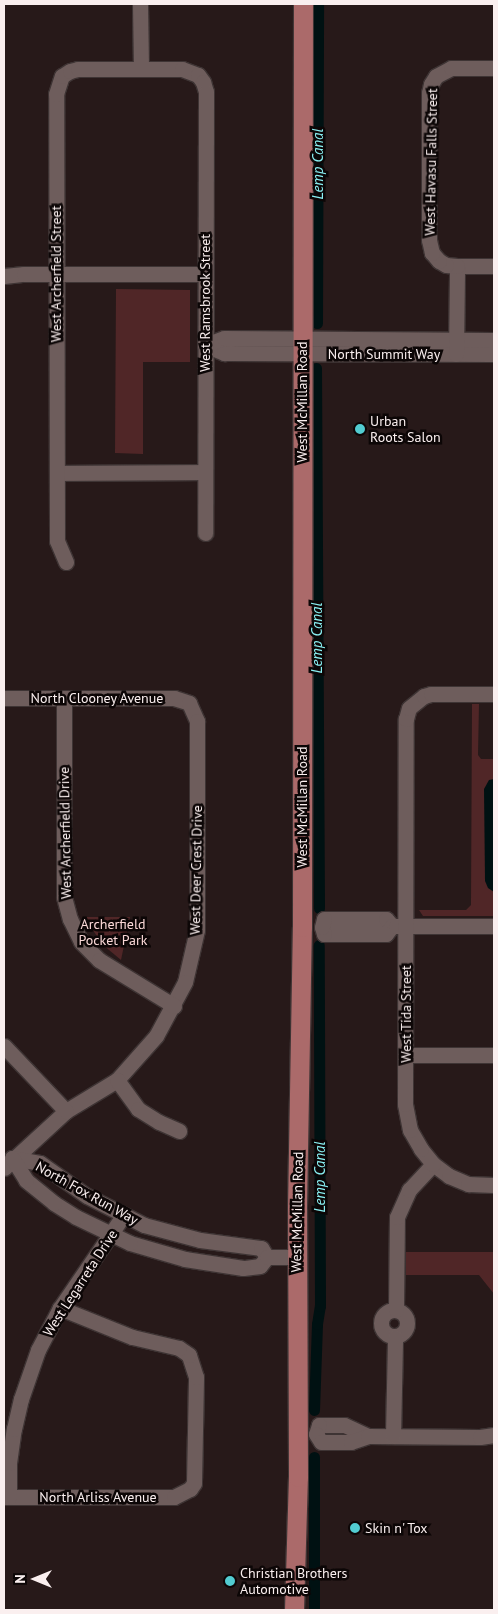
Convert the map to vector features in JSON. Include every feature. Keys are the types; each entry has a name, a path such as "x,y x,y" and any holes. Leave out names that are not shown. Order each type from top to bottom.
{"main road":[{"name":"West McMillan Road","path":"294,1610 307,1434 296,1257 302,927 303,4"}],"street":[{"path":"140,4 141,69"},
{"name":"West Ramsbrook Street","path":"141,69 182,68 198,75 206,92 204,533"},
{"name":"West Havasu Falls Street","path":"457,266 446,265 438,261 432,252 429,240 429,93 431,84 436,76 451,68 494,68"},
{"name":"West Archerfield Street","path":"66,562 57,541 56,94 62,76 70,71 78,69 141,69"},
{"path":"456,346 457,266 494,266"},
{"path":"4,276 205,274"},
{"name":"North Summit Way","path":"205,346 224,353 302,346 456,346 494,340"},
{"name":"North Summit Way","path":"456,346 494,354"},
{"path":"56,473 205,472"},
{"name":"West Tida Street","path":"494,694 431,694 409,708 406,719 399,926 406,1055 405,1104 410,1130 421,1149 434,1164 449,1176 468,1184 494,1185"},
{"name":"North Clooney Avenue","path":"4,698 174,698 189,703"},
{"name":"West Archerfield Drive","path":"64,698 64,897 70,920 81,942 98,960 174,1006"},
{"name":"West Deer Crest Drive","path":"8,1163 66,1111 117,1080 156,1036 174,1006 185,982 192,959 197,930 197,721 189,703"},
{"path":"302,927 322,927 324,934 386,934 399,926 494,926"},
{"path":"4,1046 66,1111"},
{"path":"406,1055 494,1055"},
{"path":"117,1080 138,1109 178,1131"},
{"name":"North Fox Run Way","path":"8,1163 40,1162 88,1196 144,1225 191,1238 262,1248 267,1257"},
{"name":"North Fox Run Way","path":"8,1163 54,1203 76,1217 111,1235 157,1253 243,1268 260,1266 267,1257"},
{"path":"393,1436 395,1337 403,1333 408,1326 404,1313 396,1310 397,1217 409,1190 434,1164"},
{"name":"West Legarreta Drive","path":"6,1498 9,1463 21,1399 38,1350 60,1308 124,1216"},
{"name":"North Fox Run Way","path":"267,1257 296,1257"},
{"name":"North Arliss Avenue","path":"6,1498 174,1497 190,1489 195,1474 196,1377 189,1355 179,1348 132,1337 60,1308"},
{"path":"307,1434 321,1442 351,1442 368,1436 480,1437 494,1435"}],"green space":[{"path":"116,289 190,290 190,362 143,362 143,454 115,453"},
{"path":"472,704 479,704 478,755 481,759 494,759 494,916 423,916 419,910 466,910 471,905"},
{"name":"Archerfield Pocket Park","path":"84,917 130,917 121,960 103,945"},
{"path":"405,1252 494,1252 494,1294 479,1275 406,1275"}],"shaded area":[{"path":"494,779 494,892 488,888 485,881 484,789 489,780"}],"waterway":[{"name":"Lemp Canal","path":"317,323 318,4"},
{"name":"Lemp Canal","path":"316,368 319,908"},
{"name":"Lemp Canal","path":"314,1410 317,1324 320,1306 319,945"},
{"name":"Lemp Canal","path":"314,1457 314,1610"}],"place":[{"name":"Urban Roots Salon","path":"360,429"},
{"name":"Skin n' Tox","path":"355,1528"},
{"name":"Christian Brothers Automotive","path":"230,1581"}]}
